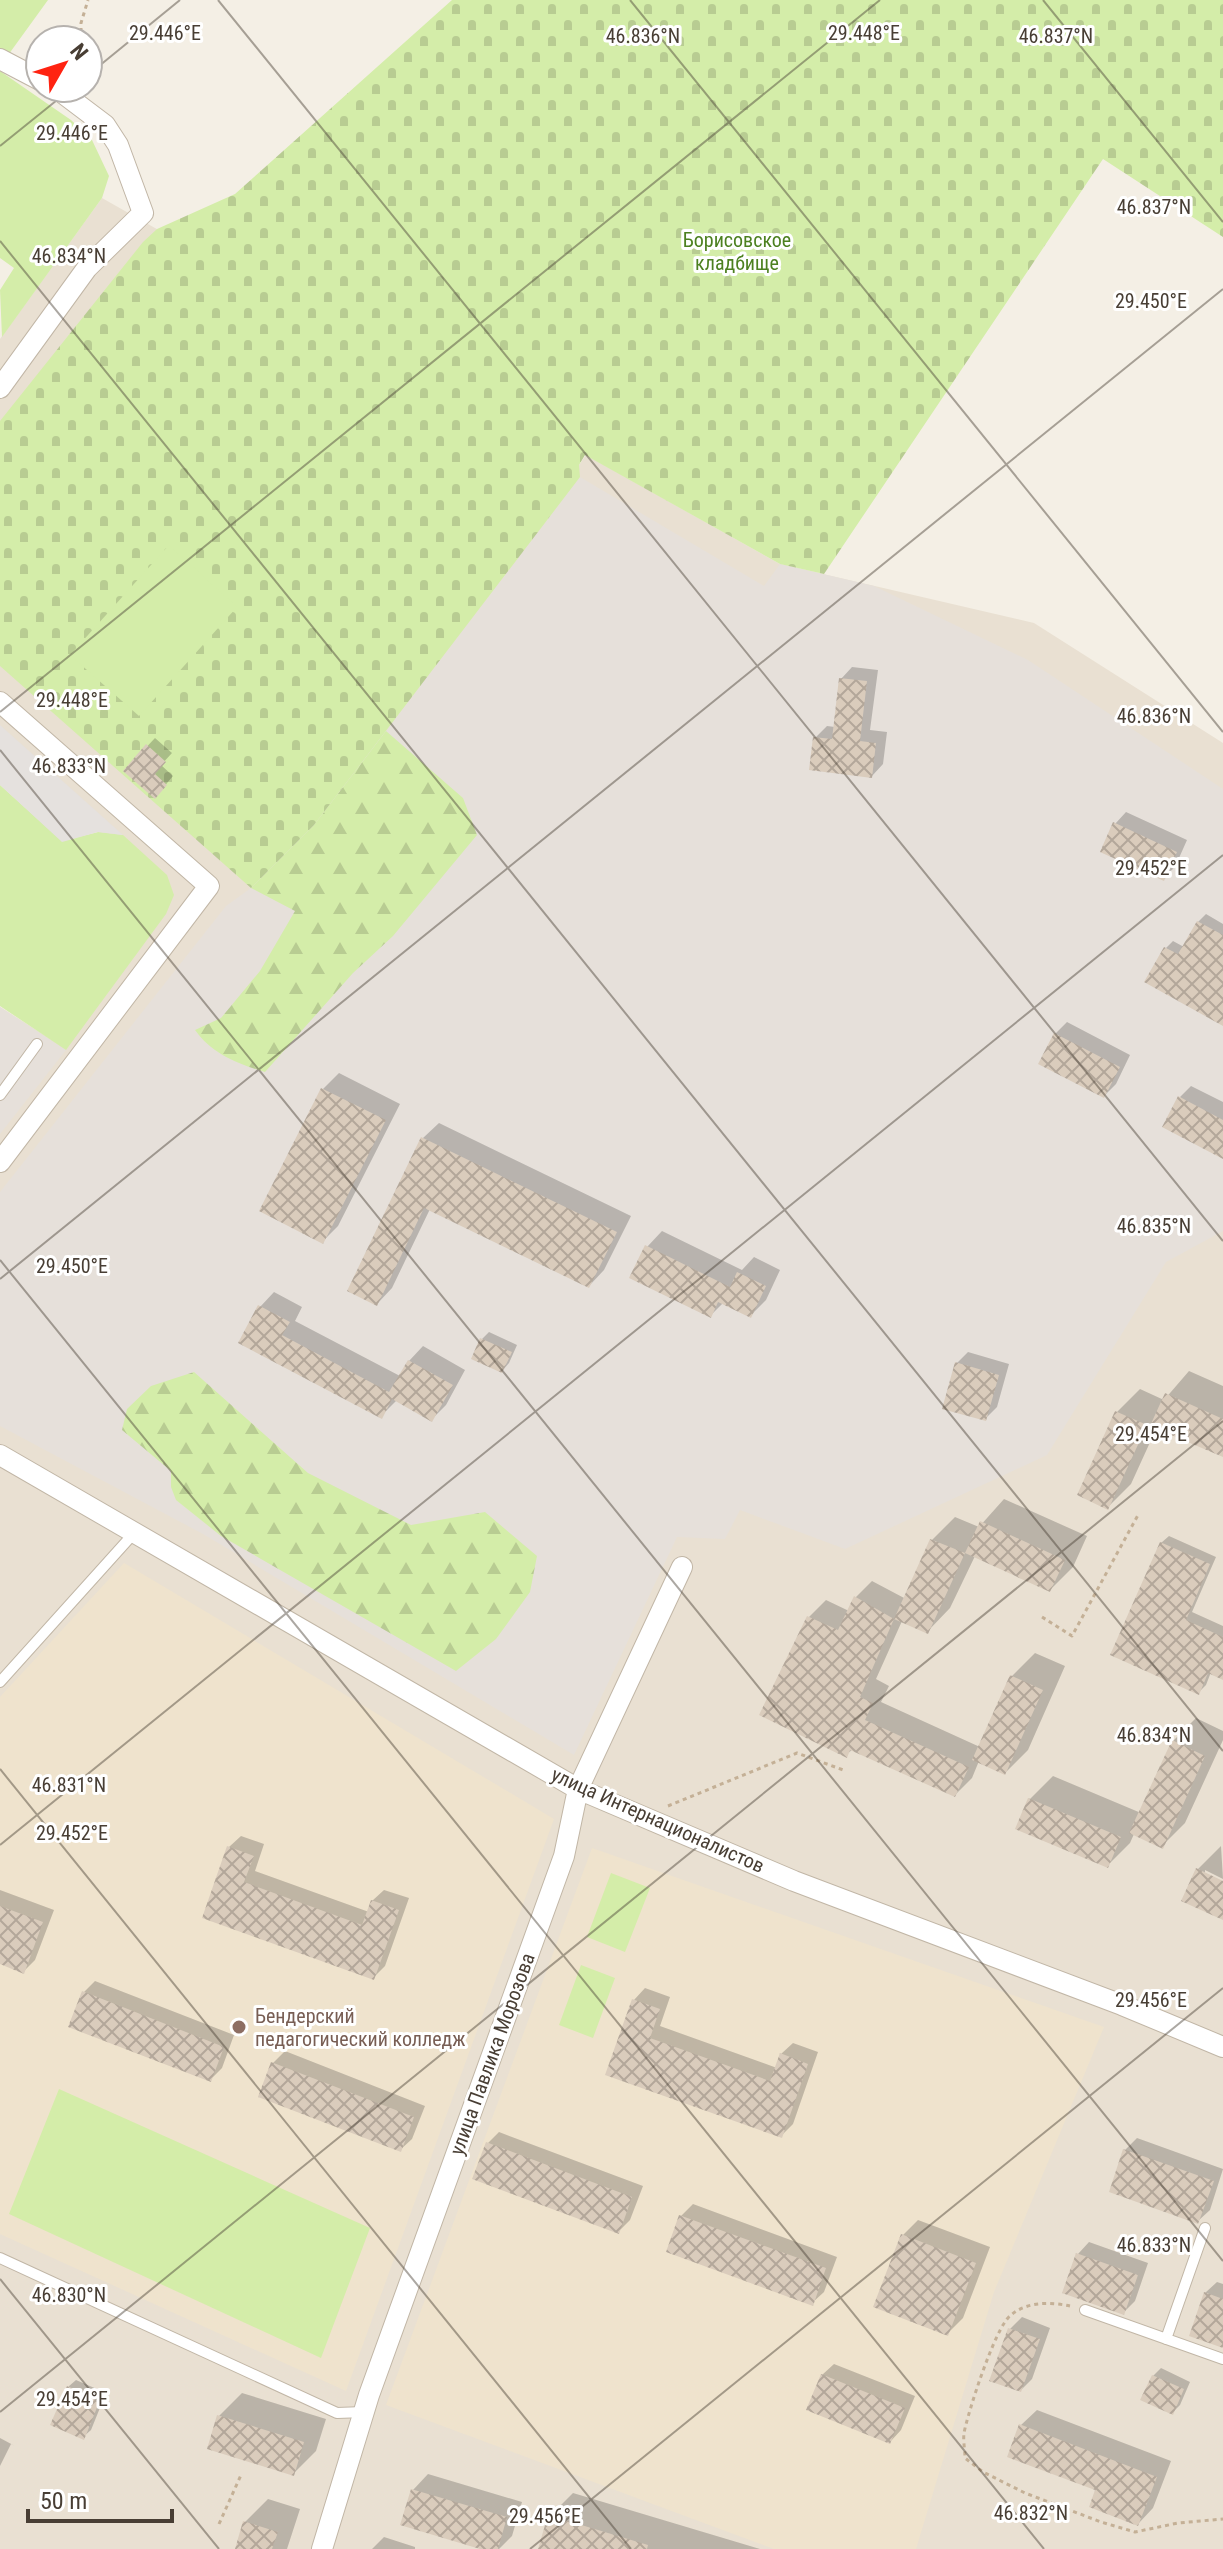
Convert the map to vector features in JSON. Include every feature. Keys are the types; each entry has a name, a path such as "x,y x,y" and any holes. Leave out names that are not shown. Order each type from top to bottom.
{"street":[{"path":"0,59 24,72"},
{"path":"0,388 87,268 143,213 118,145 105,125 77,104"},
{"path":"0,702 209,886 0,1162"},
{"name":"улица Интернационалистов","path":"0,1455 578,1789 794,1881 1122,2005 1223,2047"},
{"name":"улица Павлика Морозова","path":"322,2549 364,2412 564,1856 578,1789 682,1567"}],"lane":[{"path":"0,1095 37,1044"},
{"path":"0,1682 135,1532"},
{"path":"1166,2339 1205,2228"},
{"path":"0,2258 337,2413 364,2412"},
{"path":"1085,2310 1223,2359"}],"path":[{"path":"81,24 88,0"},
{"path":"1042,1617 1072,1636 1138,1515"},
{"path":"644,1816 797,1753 846,1771"},
{"path":"1085,2310 1051,2302 1023,2308 1008,2316 996,2336 963,2435 965,2458 983,2472 1025,2493 1135,2532 1178,2523 1223,2519"},
{"path":"219,2524 241,2475"}],"shaded area":[{"path":"102,198 505,426 579,465 586,455 780,564 1034,623 1223,743 1223,2549 0,2549 0,1007 66,1049 98,832 0,785 0,339"},
{"path":"580,477 764,586 780,564 874,586 1028,660 1223,789 1223,1231 1166,1262 1047,1455 845,1549 740,1510 725,1539 677,1537 574,1755 203,1534 0,1426 0,1192 226,906 251,888 314,825"},
{"path":"0,725 123,835 98,832 62,842 0,785"},
{"path":"0,1007 66,1050 0,1134"},
{"name":"Бендерский педагогический колледж","path":"124,1563 554,1819 346,2391 0,2234 0,1697"},
{"path":"592,1848 1104,2027 994,2292 916,2549 774,2549 386,2405"}],"green space":[{"path":"0,0 48,0 31,24 24,24 24,33 6,58 0,53"},
{"name":"Борисовское кладбище","path":"452,0 1223,0 1223,237 1103,159 824,574 780,564 585,455 579,465 580,477 314,825 251,888 0,666 0,421 143,242 157,229 235,194"},
{"path":"0,71 24,88 24,104 48,104 92,140 109,176 102,198 2,337 0,290 14,268 0,258"},
{"path":"169,545 237,607 139,716 70,655"},
{"path":"386,731 463,798 477,835 393,936 353,973 265,1072 235,1062 209,1046 195,1030 221,1018 260,971 295,911 251,888 314,825"},
{"path":"0,785 62,841 98,832 123,835 167,875 174,895 166,914 66,1050 0,1006"},
{"path":"194,1372 308,1473 411,1525 485,1512 537,1556 530,1592 496,1639 456,1671 221,1536 176,1500 171,1487 171,1471 122,1430 127,1409 151,1386"},
{"path":"611,1873 650,1888 625,1952 587,1937"},
{"path":"581,1965 615,1978 593,2038 559,2025"},
{"path":"59,2089 370,2228 321,2358 9,2214"}],"building":[{"path":"839,678 867,681 860,741 876,743 872,778 809,770 813,737 832,739"},
{"path":"146,744 166,762 155,774 167,785 155,799 123,771"},
{"path":"1113,822 1177,852 1164,881 1100,852"},
{"path":"1197,921 1223,935 1223,1026 1144,982 1164,947 1178,954"},
{"path":"1054,1033 1120,1067 1104,1098 1038,1064"},
{"path":"321,1088 386,1120 323,1244 259,1211"},
{"path":"1178,1096 1223,1120 1223,1159 1162,1127"},
{"path":"421,1137 617,1232 589,1288 424,1208 377,1306 347,1291"},
{"path":"645,1245 730,1287 737,1272 766,1286 751,1318 718,1302 711,1318 629,1278"},
{"path":"258,1305 290,1322 282,1335 389,1392 408,1360 453,1385 432,1422 392,1399 382,1419 238,1343"},
{"path":"480,1338 512,1352 502,1373 471,1359"},
{"path":"955,1362 999,1375 986,1421 942,1409"},
{"path":"1165,1393 1223,1419 1223,1457 1150,1426"},
{"path":"1115,1411 1147,1425 1108,1510 1077,1495"},
{"path":"980,1521 1065,1560 1050,1592 965,1553"},
{"path":"930,1539 965,1553 928,1634 894,1619"},
{"path":"1160,1542 1210,1564 1186,1620 1223,1637 1223,1680 1208,1673 1199,1695 1110,1655"},
{"path":"854,1596 894,1619 860,1697 873,1703 865,1720 969,1767 955,1797 850,1750 847,1758 759,1715 807,1616 838,1630"},
{"path":"1010,1675 1043,1690 1005,1775 972,1760"},
{"path":"1172,1740 1205,1756 1163,1849 1129,1833"},
{"path":"1028,1798 1121,1837 1108,1868 1015,1829"},
{"path":"227,1846 254,1856 244,1882 362,1925 371,1900 399,1910 374,1980 202,1918"},
{"path":"1196,1868 1223,1881 1223,1920 1181,1901"},
{"path":"0,1906 43,1922 24,1974 0,1964"},
{"path":"82,1991 224,2047 211,2082 68,2027"},
{"path":"632,1999 660,2009 650,2038 770,2081 780,2053 808,2064 782,2138 605,2075"},
{"path":"271,2062 414,2117 401,2152 258,2097"},
{"path":"486,2142 632,2197 619,2234 472,2179"},
{"path":"1123,2149 1214,2181 1198,2224 1109,2192"},
{"path":"679,2215 826,2268 813,2306 666,2252"},
{"path":"901,2234 976,2263 948,2336 873,2307"},
{"path":"1076,2253 1138,2275 1124,2315 1062,2293"},
{"path":"1204,2292 1223,2299 1223,2348 1189,2336"},
{"path":"1008,2328 1040,2339 1021,2392 989,2381"},
{"path":"821,2374 905,2408 890,2444 806,2410"},
{"path":"1152,2375 1184,2389 1173,2415 1140,2400"},
{"path":"67,2386 100,2400 84,2440 50,2425"},
{"path":"217,2415 304,2442 294,2476 207,2449"},
{"path":"1019,2424 1157,2477 1138,2526 1089,2507 1095,2490 1007,2457"},
{"path":"411,2489 507,2517 498,2549 480,2549 400,2525"},
{"path":"548,2515 648,2545 647,2549 538,2549"},
{"path":"243,2521 278,2532 272,2549 235,2549"}],"place":[{"name":"Бендерский педагогический колледж","path":"239,2027"}]}
